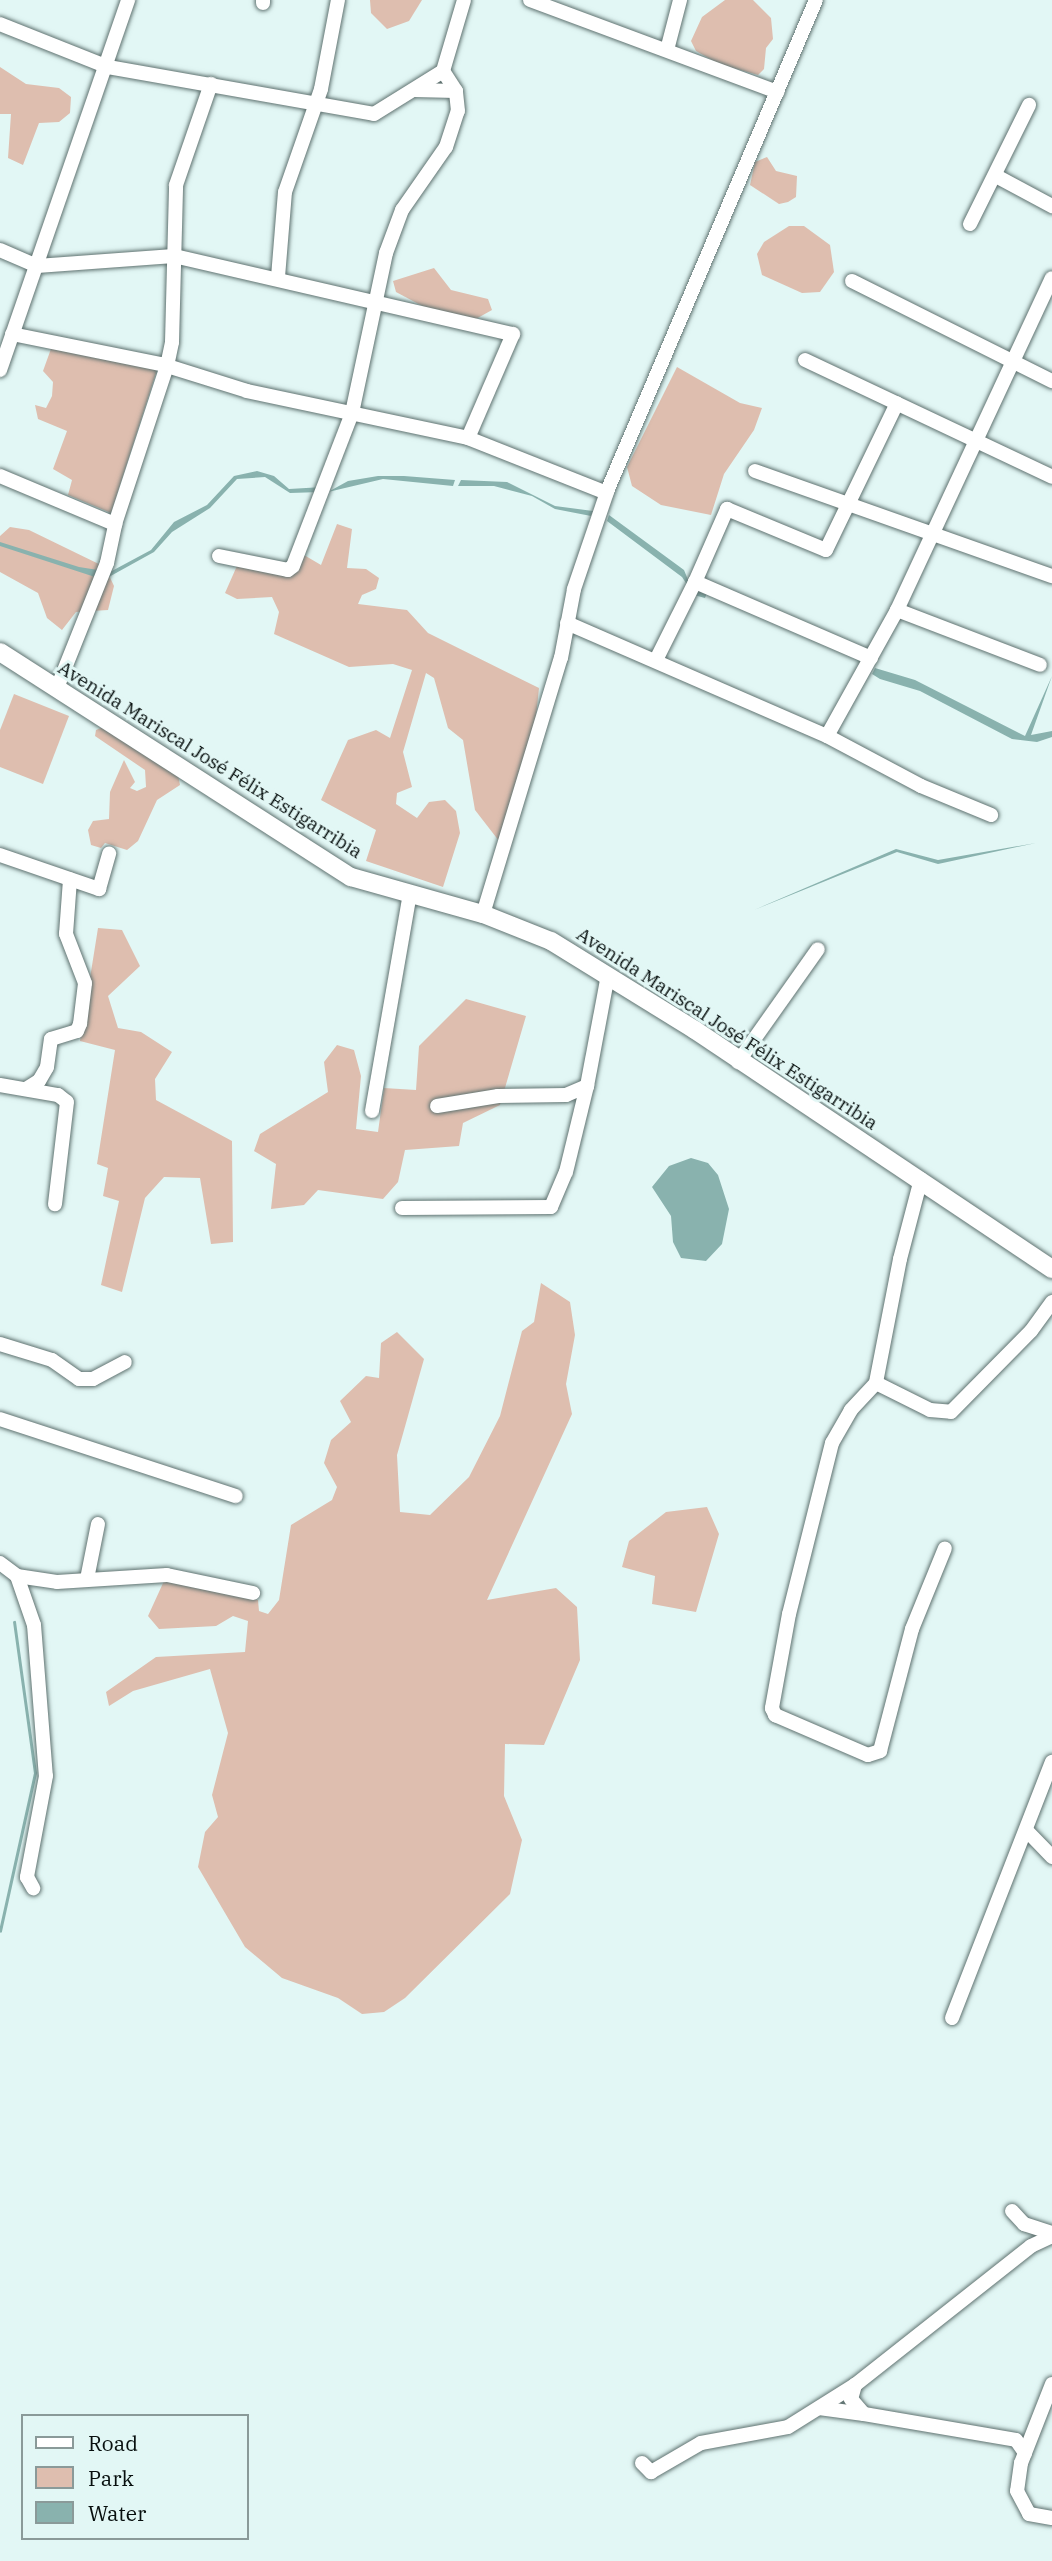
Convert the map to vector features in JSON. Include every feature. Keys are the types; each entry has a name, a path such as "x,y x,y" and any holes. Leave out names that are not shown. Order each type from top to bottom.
{"main road":[{"name":"Avenida Mariscal José Félix Estigarribia","path":"0,652 351,877 483,914 551,942 608,975 1052,1269"}],"street":[{"path":"0,370 108,67 128,0"},
{"path":"278,277 285,192 321,89 338,0"},
{"path":"0,24 108,67 374,114 443,71 464,0"},
{"path":"530,0 777,92"},
{"path":"667,50 680,0"},
{"path":"483,914 561,658 567,623 607,493 816,0"},
{"path":"219,556 291,569 326,488 352,413 378,302 386,253 402,210 446,147 458,111 456,91 443,71"},
{"path":"57,688 107,563 116,524 167,366 172,342 176,185 211,84"},
{"path":"414,90 456,91"},
{"path":"970,224 1029,105"},
{"path":"996,176 1052,205"},
{"path":"0,250 37,266 174,256 278,277 513,334 468,438"},
{"path":"827,736 869,665 897,610 976,441 1048,297 1052,278"},
{"path":"852,281 1052,381"},
{"path":"12,334 167,366 247,391 468,438 607,493"},
{"path":"804,360 1052,477"},
{"path":"656,660 727,509 821,551 829,546 897,404"},
{"path":"755,471 1052,576"},
{"path":"0,476 116,524"},
{"path":"692,588 869,665"},
{"path":"897,610 1040,665"},
{"path":"567,623 827,736 921,786 991,815"},
{"path":"0,855 99,889 109,853"},
{"path":"26,1089 39,1081 47,1067 51,1040 77,1031 80,1024 85,983 66,934 70,879"},
{"path":"372,1111 410,894"},
{"path":"738,1062 818,949"},
{"path":"402,1208 551,1207 566,1172 587,1086 608,975"},
{"path":"0,1085 58,1095 67,1102 55,1205"},
{"path":"437,1106 498,1096 566,1095 587,1086"},
{"path":"921,1180 900,1259 876,1382 850,1409 832,1443 789,1614 772,1708 775,1715 868,1755 880,1751 915,1620 945,1548"},
{"path":"876,1382 930,1410 951,1412 1031,1331 1052,1302"},
{"path":"0,1344 52,1360 79,1379 93,1379 125,1362"},
{"path":"0,1419 236,1496"},
{"path":"87,1579 98,1524"},
{"path":"0,1563 16,1576 34,1625 46,1760 27,1877 33,1888"},
{"path":"16,1576 57,1582 167,1575 253,1593"},
{"path":"952,2018 1028,1832 1052,1762"},
{"path":"1028,1832 1052,1857"},
{"path":"1012,2211 1024,2224 1052,2235"},
{"path":"642,2463 651,2472 701,2443 766,2434 819,2409 855,2385 1031,2246 1052,2235"},
{"path":"1052,2384 1025,2453 1017,2482 1018,2499 1029,2514 1052,2518"},
{"path":"855,2385 851,2399 864,2414"},
{"path":"819,2409 1016,2440 1025,2453"}],"green space":[{"path":"370,0 422,0 409,21 387,29 371,13"},
{"path":"725,0 753,0 771,18 773,39 766,48 764,69 758,75 719,64 696,51 691,41 702,17"},
{"path":"0,67 26,84 59,88 71,97 70,113 59,122 39,123 23,165 8,158 11,114 0,114"},
{"path":"767,157 776,171 797,176 796,197 788,202 779,204 750,185 755,162"},
{"path":"789,226 804,226 830,245 834,272 820,292 802,293 762,275 757,254 764,242"},
{"path":"434,268 451,290 488,299 492,310 474,320 441,316 396,292 393,281"},
{"path":"52,346 157,370 111,513 68,495 72,480 53,469 67,431 38,419 35,405 46,408 52,396 53,382 43,371"},
{"path":"677,367 740,403 762,408 754,430 724,474 711,515 661,505 632,486 627,467"},
{"path":"337,524 352,529 347,568 366,569 379,578 376,589 362,595 358,604 407,610 428,633 539,688 536,717 499,841 475,810 463,740 448,728 434,678 426,673 403,752 412,787 397,793 396,804 417,818 429,802 445,800 456,811 460,833 443,887 366,861 376,830 321,800 348,740 376,730 390,738 412,670 393,664 349,667 274,634 279,612 272,597 237,599 225,593 240,559 289,566 304,555 321,565"},
{"path":"10,527 29,530 105,567 114,586 108,610 76,612 62,630 47,618 38,593 0,572 0,536"},
{"path":"14,694 69,716 43,784 0,767 0,730"},
{"path":"103,727 178,775 180,785 157,800 138,841 127,850 105,843 101,848 91,845 88,830 93,821 109,819 110,792 124,760 135,782 130,788 137,791 146,787 145,770 95,736 96,730"},
{"path":"98,928 122,930 140,966 108,996 118,1028 141,1032 172,1052 155,1079 156,1100 232,1141 233,1242 211,1244 200,1178 164,1177 145,1198 122,1292 101,1285 119,1201 103,1196 108,1168 97,1164 115,1050 80,1041"},
{"path":"466,999 526,1016 500,1105 463,1123 459,1146 405,1150 398,1182 383,1199 318,1190 304,1205 271,1209 276,1164 254,1151 260,1134 328,1092 324,1062 337,1045 354,1050 361,1076 356,1129 378,1132 384,1088 416,1090 419,1046"},
{"path":"541,1283 570,1302 575,1335 566,1384 572,1414 487,1600 556,1588 577,1607 580,1660 544,1745 505,1744 504,1796 522,1840 510,1894 405,1998 384,2012 362,2014 338,1998 282,1978 245,1947 198,1867 205,1832 218,1817 212,1795 228,1733 210,1669 133,1691 109,1706 106,1692 156,1657 245,1652 248,1621 233,1616 216,1626 159,1629 148,1616 164,1581 258,1600 259,1611 268,1614 279,1600 291,1525 332,1500 337,1487 324,1463 331,1440 351,1422 340,1401 366,1376 379,1378 381,1343 397,1332 424,1359 397,1455 400,1512 430,1515 469,1477 500,1416 522,1331 534,1322"},
{"path":"707,1507 719,1534 696,1612 652,1604 655,1576 622,1567 629,1541 666,1512"}],"water":[{"path":"257,471 274,476 289,489 323,487 321,492 290,493 265,477 237,479 210,508 172,532 154,552 107,578 110,572 151,550 174,522 207,505 234,476"},
{"path":"378,476 455,480 453,486 383,479 328,492 348,481"},
{"path":"461,480 507,482 555,506 593,511 591,516 555,509 532,496 494,486 458,486"},
{"path":"609,515 684,570 691,587 707,593 705,598 694,595 682,577 607,521"},
{"path":"0,542 79,567 98,570 95,577 0,546"},
{"path":"875,668 915,680 1025,736 1052,676 1031,735 1052,731 1052,737 1037,742 1012,739 920,691 880,679 872,674"},
{"path":"1036,843 938,864 897,852 754,910 896,849 938,860"},
{"path":"691,1158 708,1163 718,1175 729,1209 722,1244 706,1261 681,1258 673,1242 671,1216 652,1187 669,1166"}],"waterway":[{"path":"0,1931 35,1773 14,1622"}]}
